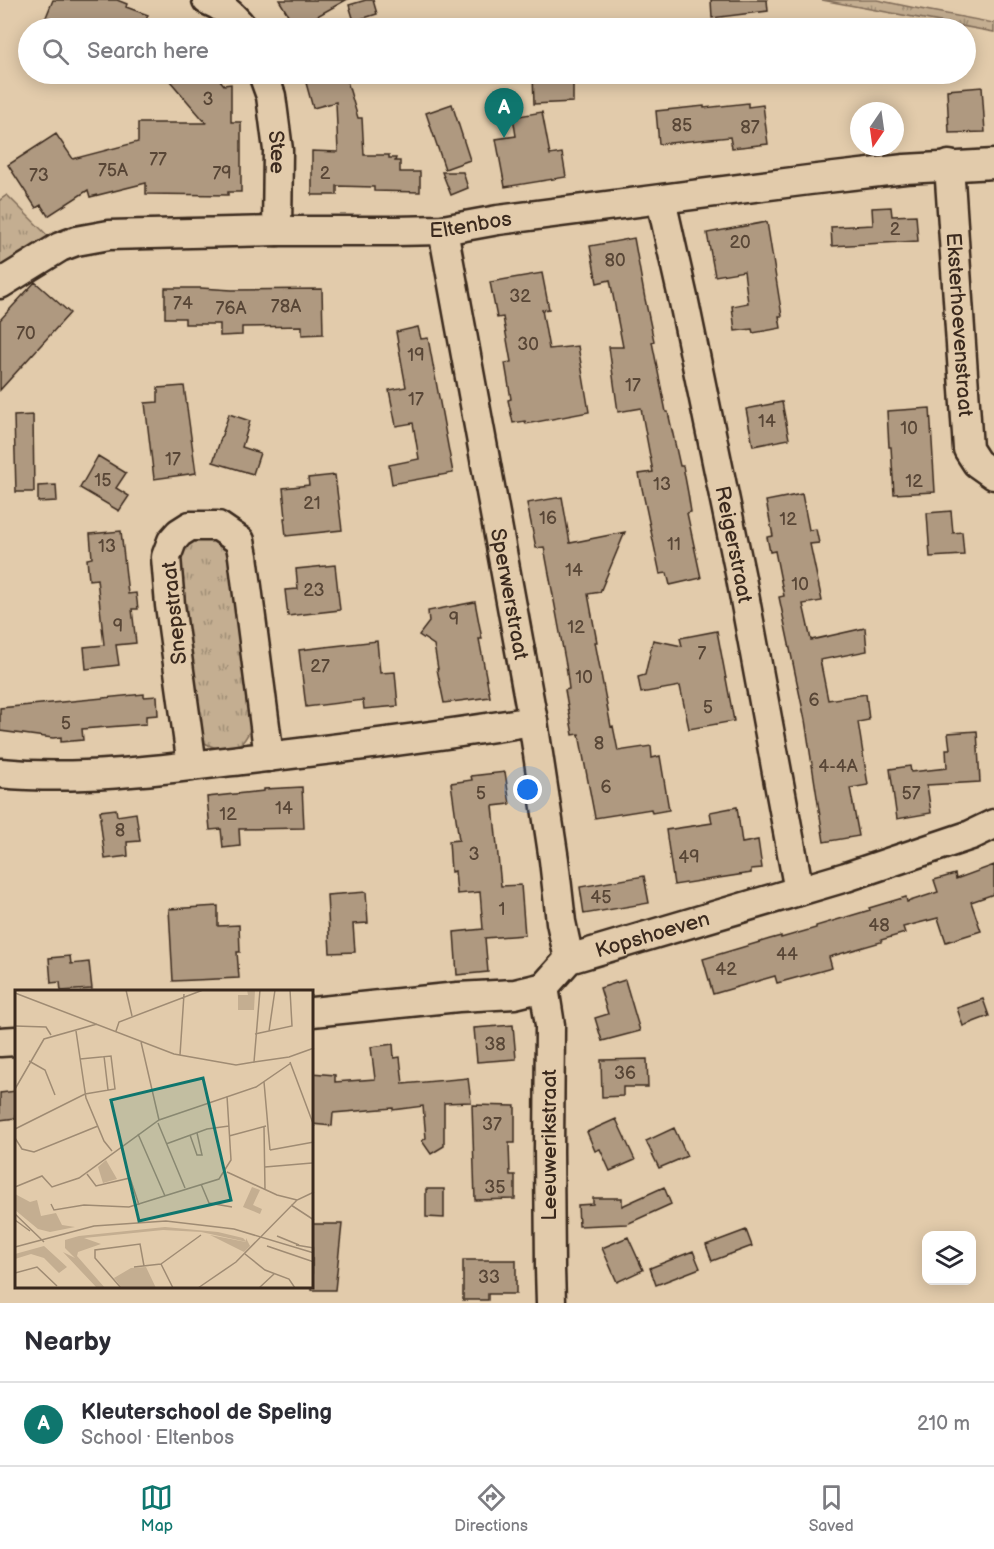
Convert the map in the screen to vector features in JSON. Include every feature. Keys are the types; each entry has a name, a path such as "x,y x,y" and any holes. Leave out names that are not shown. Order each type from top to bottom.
{"street":[{"path":"207,0 220,5 235,18"},
{"name":"Stee","path":"267,84 272,96 278,150 277,231"},
{"name":"Eltenbos","path":"0,284 60,247 76,241 109,236 277,231 443,230 498,220 809,180 949,165 994,164"},
{"name":"Eksterhoevenstraat","path":"949,165 968,450 977,463 994,475"},
{"name":"Reigerstraat","path":"661,200 741,579 799,891"},
{"name":"Sperwerstraat","path":"443,230 533,721 561,922 569,959"},
{"name":"Snepstraat","path":"192,766 170,605 166,557 172,540 190,526 218,526 240,541 268,757"},
{"path":"0,773 28,776 147,771 368,745 533,721"},
{"name":"Kopshoeven","path":"544,987 569,959 846,877 971,835 994,824"},
{"path":"314,1012 458,997 515,994 544,987"},
{"name":"Leeuwerikstraat","path":"544,987 550,1025 551,1303"},
{"path":"0,1042 15,1041"}],"green space":[{"path":"822,0 877,0 968,18 919,18"},
{"path":"976,20 994,23 994,32 976,29"},
{"path":"7,195 53,241 0,273 0,200"},
{"path":"213,535 231,551 252,723 245,739 234,748 227,749 219,749 203,742 178,569 184,542"}],"building":[{"path":"53,0 117,0 127,4 126,7 148,15 147,18 46,17"},
{"path":"279,0 346,0 314,18 290,18"},
{"path":"373,0 377,14 353,18 349,5"},
{"path":"711,0 767,0 768,11 712,18"},
{"path":"173,84 231,84 231,122 241,122 241,192 228,192 228,195 146,194 146,183 90,197 88,190 48,216 41,205 36,208 8,165 56,134 73,159 138,142 138,123 206,123"},
{"path":"306,84 348,84 358,118 362,118 364,155 389,155 389,158 396,158 395,161 400,161 400,172 420,172 420,192 374,191 374,187 337,186 337,195 312,195 312,151 338,152 336,102 313,108"},
{"path":"533,84 573,84 573,102 534,104"},
{"path":"982,87 985,132 949,133 947,90"},
{"path":"748,103 748,107 763,105 768,144 732,148 730,137 659,144 656,111"},
{"path":"452,104 470,160 445,169 426,113"},
{"path":"542,112 550,155 562,153 566,177 505,187 496,139 516,136 513,117"},
{"path":"442,172 463,172 468,188 451,195"},
{"path":"891,207 892,216 916,215 918,241 832,246 831,227 873,225 872,208"},
{"path":"767,222 782,316 779,316 781,328 753,333 752,329 735,331 732,306 748,303 744,271 715,276 707,233"},
{"path":"634,238 666,412 668,412 680,466 683,466 691,512 687,513 701,578 670,585 667,573 660,574 639,474 653,472 641,408 618,412 609,347 623,347 610,280 597,283 590,246"},
{"path":"542,273 549,309 542,310 549,349 578,346 589,412 526,424 525,421 513,423 508,400 511,399 505,363 511,362 503,317 497,318 490,282"},
{"path":"35,282 70,313 0,390 0,320"},
{"path":"165,288 322,289 323,334 302,335 302,326 242,327 242,335 220,336 220,324 185,324 185,318 165,318"},
{"path":"418,327 421,339 428,338 453,473 392,484 389,465 419,459 413,423 396,426 389,390 406,387 396,332"},
{"path":"184,386 196,473 154,479 145,403 158,402 158,388"},
{"path":"782,402 789,439 753,446 746,409"},
{"path":"930,408 935,492 894,494 887,411"},
{"path":"229,414 250,421 242,447 260,453 253,474 213,462"},
{"path":"33,415 34,492 16,492 14,416"},
{"path":"98,456 126,473 116,488 129,496 119,511 80,488"},
{"path":"335,475 342,530 286,536 283,488 309,485 308,478"},
{"path":"56,485 57,501 38,502 38,486"},
{"path":"802,494 809,530 816,529 819,543 810,544 822,601 803,604 811,640 865,628 867,651 820,660 828,700 866,694 869,720 858,722 868,785 850,788 859,836 824,842 805,720 779,597 784,596 775,551 770,552 767,537 773,536 766,501"},
{"path":"562,497 570,543 625,532 600,592 588,594 597,642 595,642 611,727 613,726 618,751 651,746 652,758 660,756 669,810 652,813 651,809 595,818 579,734 573,735 565,690 569,689 566,665 544,547 536,548 527,503"},
{"path":"951,511 953,533 962,532 964,555 930,557 927,513"},
{"path":"121,531 128,594 136,593 138,609 132,609 136,643 116,645 119,665 86,669 84,647 104,645 97,579 89,580 87,559 92,558 90,534"},
{"path":"335,565 340,610 288,616 285,590 298,589 296,569"},
{"path":"475,602 482,639 479,639 490,697 444,703 434,645 419,635 429,622 428,611"},
{"path":"717,631 734,721 689,729 680,686 641,693 638,677 645,675 653,640 682,646 680,638"},
{"path":"377,641 380,673 395,672 398,706 364,709 363,700 306,707 299,650"},
{"path":"144,694 144,697 157,696 158,715 146,716 146,724 82,729 83,740 61,742 61,737 0,731 0,708"},
{"path":"977,731 980,782 927,785 931,813 897,819 890,769 910,766 911,772 947,768 946,749 950,749 948,733"},
{"path":"505,772 510,804 493,806 501,886 521,885 525,935 485,938 488,972 457,975 454,932 483,929 480,892 457,894 455,871 451,872 449,841 459,840 451,783 472,780 471,776"},
{"path":"302,787 304,828 239,829 240,846 223,848 221,829 210,830 207,797 264,791 264,789"},
{"path":"737,807 742,843 758,840 762,868 751,869 751,873 674,885 666,830 712,823 710,812"},
{"path":"116,809 117,816 136,813 140,841 127,842 128,856 105,859 100,811"},
{"path":"994,865 994,894 971,902 981,931 946,942 938,918 903,927 905,933 881,940 881,942 829,957 832,968 777,983 775,976 713,994 703,959 816,928 816,926 906,897 907,902 938,892 934,880 955,874 956,879"},
{"path":"644,876 649,903 584,914 580,887"},
{"path":"366,892 368,923 353,924 355,952 330,953 327,895"},
{"path":"218,906 218,926 239,925 240,952 237,952 239,978 173,981 169,909"},
{"path":"70,956 71,964 89,962 92,989 61,990 60,982 51,983 49,958"},
{"path":"625,980 640,1031 602,1041 595,1018 608,1014 600,988"},
{"path":"983,999 989,1016 963,1026 957,1008"},
{"path":"513,1025 516,1059 477,1062 474,1028"},
{"path":"393,1044 394,1058 400,1057 403,1084 468,1078 471,1102 444,1103 444,1146 431,1154 422,1141 426,1138 423,1106 333,1113 332,1126 314,1124 314,1073 335,1075 335,1082 375,1079 371,1047"},
{"path":"647,1059 648,1087 623,1087 623,1096 602,1097 601,1060"},
{"path":"15,1091 15,1118 0,1120 0,1093"},
{"path":"472,1105 515,1106 515,1143 509,1143 510,1175 515,1175 515,1199 475,1200"},
{"path":"616,1119 635,1160 610,1171 600,1149 595,1151 587,1132"},
{"path":"674,1128 687,1156 659,1168 646,1141"},
{"path":"664,1187 671,1204 627,1224 579,1226 578,1205 593,1204 593,1198 622,1198 622,1206"},
{"path":"426,1189 444,1189 444,1218 426,1217"},
{"path":"314,1224 342,1224 335,1290 312,1290 314,1288"},
{"path":"746,1230 752,1246 712,1261 706,1245"},
{"path":"628,1237 643,1270 617,1282 602,1248"},
{"path":"693,1251 700,1268 656,1285 650,1268"},
{"path":"463,1260 516,1260 516,1294 488,1294 488,1300 463,1300"}],"place":[{"name":"Kleuterschool de Speling","path":"504,138"}]}
